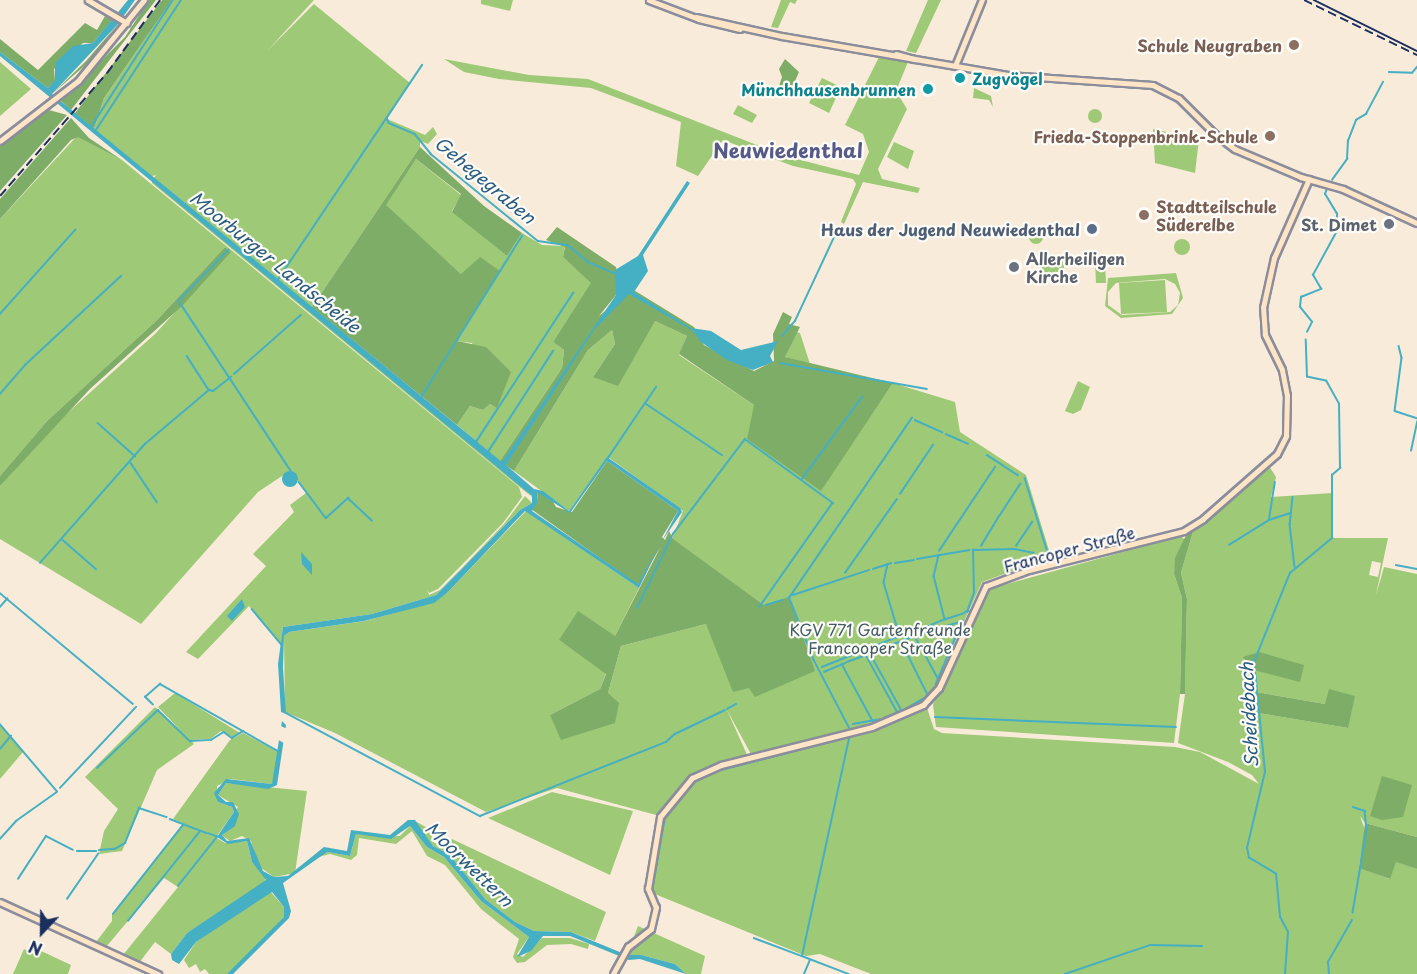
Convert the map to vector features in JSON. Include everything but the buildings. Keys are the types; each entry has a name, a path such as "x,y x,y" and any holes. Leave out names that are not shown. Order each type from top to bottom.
{"main road":[{"path":"88,0 128,23"},
{"path":"0,141 57,100 128,23 144,0"},
{"path":"648,0 696,17 955,66 1022,77 1154,85 1179,98 1230,146 1309,179 1343,189 1417,223"},
{"path":"955,66 982,0"},
{"name":"Francoper Straße","path":"614,974 626,951 649,932 656,915 648,891 660,817 692,778 721,765 872,727 923,705 939,688 986,586 1029,570 1188,529 1277,454 1286,436 1287,396 1282,370 1265,335 1263,308 1274,258 1309,179"},
{"path":"0,902 158,974"}],"green space":[{"path":"149,0 156,0 71,110 61,101 125,37"},
{"path":"162,0 172,0 104,98 94,129 75,113"},
{"path":"172,0 314,0 267,51 314,4 410,83 387,119 425,135 433,127 437,134 428,144 420,141 420,147 312,307 154,178 156,175 152,176 94,129 104,98"},
{"path":"481,0 513,0 510,11 481,4"},
{"path":"781,0 797,0 795,4 790,2 778,28 771,27"},
{"path":"928,0 941,0 916,53 906,51"},
{"path":"105,16 112,20 93,43 83,43 54,69 55,81 48,88 0,52 0,39 38,70 85,23 97,30"},
{"path":"118,24 89,62 52,94 86,61"},
{"path":"879,57 908,62 896,91 907,109 878,169 882,179 920,188 918,193 863,182 844,224 841,222 856,184 853,179 793,166 723,140 698,176 676,166 681,122 591,88 499,79 464,72 444,59 529,75 588,79 785,156 859,175 869,152 863,134 845,125"},
{"path":"785,59 799,72 789,95 779,86 782,77 779,69"},
{"path":"0,62 31,89 0,116"},
{"path":"822,78 841,87 829,113 809,103"},
{"path":"974,88 991,96 993,107 989,100 973,98"},
{"path":"738,105 757,115 752,123 733,114"},
{"path":"1092,109 1098,109 1102,116 1098,123 1092,123 1088,119 1088,113"},
{"path":"49,110 67,115 0,191 0,145"},
{"path":"71,118 89,138 122,160 78,137 71,140 0,219 0,199"},
{"path":"1153,129 1199,139 1195,173 1155,163"},
{"path":"77,136 122,160 519,487 522,497 503,523 438,589 429,593 427,589 429,595 440,590 463,567 504,524 525,496 532,503 520,510 436,595 372,614 283,627 281,644 249,606 198,659 186,652 266,566 253,554 294,512 290,505 306,493 291,470 258,492 141,624 0,539 0,486 53,426 156,333 230,252 225,247 157,320 47,421 0,476 0,219"},
{"path":"894,142 914,151 908,169 887,157"},
{"path":"420,147 484,206 522,233 507,256 452,212 461,194 416,159 386,205 461,274 480,257 500,271 457,341 486,347 511,372 497,408 490,404 483,410 470,406 457,425 312,307"},
{"path":"416,159 461,195 452,211 507,256 522,233 542,245 565,246 563,257 592,283 553,342 564,350 562,368 500,461 457,425 470,406 483,410 490,404 497,407 472,343 456,341 461,274 385,205"},
{"path":"152,180 511,475 533,498 152,183"},
{"path":"557,227 616,267 620,290 599,316 632,289 694,327 704,345 754,371 774,361 773,334 783,312 792,317 789,324 800,327 785,357 893,383 821,491 747,439 754,405 679,354 687,336 655,321 618,386 593,377 615,344 612,330 588,350 514,471 500,461 562,368 564,350 553,342 591,283 563,257 565,247 546,240"},
{"path":"1033,230 1039,230 1043,237 1039,244 1033,244 1029,240 1029,234"},
{"path":"1182,239 1188,241 1190,247 1188,253 1182,255 1176,253 1174,247 1176,241"},
{"path":"225,247 231,252 182,306 90,389 0,486 0,476 47,421 157,320"},
{"path":"1053,256 1061,259 1064,267 1061,275 1053,278 1045,275 1042,267 1045,259"},
{"path":"1095,262 1105,262 1106,283 1096,283"},
{"path":"1176,273 1183,298 1172,314 1121,318 1105,306 1108,278","holes":["1165,279 1175,284 1180,293 1178,305 1170,312 1122,315 1108,305 1108,292 1116,283"]},
{"path":"1165,280 1167,312 1121,314 1119,283"},
{"name":"KGV 771 Gartenfreunde Francooper Straße","path":"655,321 687,336 679,355 754,405 821,490 893,383 955,402 960,432 1026,475 1051,557 982,582 930,696 917,705 841,734 752,756 727,710 748,757 698,772 656,815 557,788 486,812 335,733 285,712 284,636 289,632 365,621 434,602 447,593 526,511 639,588 615,636 559,640 606,673 600,689 550,715 608,693 621,646 706,624 755,696 764,605 672,539 683,511 608,457 569,511 514,471 588,350 612,330 615,344 593,377"},
{"path":"796,332 800,333 810,364 785,357"},
{"path":"1078,381 1090,387 1081,410 1073,414 1065,411"},
{"path":"607,461 678,511 662,537 665,540 669,531 673,539 764,605 789,597 815,671 755,697 749,688 733,692 706,624 621,646 608,693 619,703 615,723 561,740 550,715 600,689 606,674 559,640 578,611 615,636 661,546 638,585 531,509 538,501 537,491 551,498 556,507 572,512"},
{"path":"1269,466 1276,477 1271,497 1332,493 1332,538 1388,538 1376,595 1384,567 1417,574 1417,837 1365,823 1360,816 1365,830 1359,867 1389,879 1395,861 1417,869 1417,974 871,974 820,954 806,956 650,892 662,819 684,789 699,776 888,723 926,705 934,729 942,733 1175,747 1200,752 1259,784 1252,775 1228,762 1178,743 1185,694 1187,599 1181,573 1194,528","holes":["1372,561 1381,563 1378,577 1369,575","1256,692 1325,704 1348,728 1258,713"]},
{"path":"1194,528 1181,573 1187,599 1185,694 1180,694 1182,598 1174,574 1175,558 1188,531"},
{"path":"1181,536 1185,540 1176,558 1174,574 1182,598 1180,694 1174,743 936,727 933,705 989,589"},
{"path":"1259,652 1304,665 1300,682 1254,670 1243,657"},
{"path":"1329,689 1355,696 1348,728 1258,713 1256,692 1325,704"},
{"path":"175,693 240,733 231,738 221,731 210,739 191,740 194,744 157,770 122,851 99,854 104,831 118,809 85,777 155,707 180,730 158,707"},
{"path":"0,724 23,752 0,779"},
{"path":"243,733 278,752 275,778 272,784 230,779 217,786 218,802 232,807 234,812 217,836 210,834 225,843 247,841 252,862 265,877 265,883 187,933 171,954 155,942 139,963 123,955 178,887 164,878 106,947 96,942 112,921 112,914 183,825 189,826 173,819 230,740"},
{"path":"1382,776 1412,785 1403,817 1382,820 1370,816"},
{"path":"226,783 307,791 295,873 274,877 257,865 251,841 242,836 230,841 222,835 238,807 218,795"},
{"path":"552,792 633,811 610,875 488,818"},
{"path":"415,821 433,831 431,841 447,849 452,839 606,912 595,941 571,932 534,931 515,922 485,899 449,854 433,846"},
{"path":"1365,823 1417,837 1417,869 1396,862 1390,879 1359,868"},
{"path":"410,826 427,847 444,857 481,901 529,937 517,954 523,957 542,938 570,938 589,944 588,949 571,944 547,945 525,962 517,963 513,957 519,939 481,909 445,865 427,856 412,831 396,844 359,838 357,855 351,860 330,854 314,858 327,852 350,856 356,834 400,836"},
{"path":"269,890 284,907 284,917 246,958 227,974 209,974 205,969 200,972 196,964 189,968 184,960 196,942"},
{"path":"638,926 705,956 701,974 686,974 675,964 641,955 627,955"},
{"path":"24,949 34,954 37,949 71,965 68,974 13,974"}],"water":[{"path":"128,0 135,0 118,24 52,94 502,462 616,295 615,270 638,256 687,181 690,183 643,255 648,271 634,292 691,328 711,331 741,350 778,341 770,356 773,362 753,370 727,360 701,342 693,331 629,294 594,330 506,465 534,489 543,491 569,511 607,457 680,508 682,512 662,541 678,511 607,461 570,513 537,492 538,501 532,511 638,584 660,545 639,588 525,511 447,593 434,603 364,621 289,632 284,636 283,668 286,714 281,712 278,664 283,627 372,614 436,595 520,510 532,503 532,496 0,56 0,52 48,88 55,80 55,63 73,46 93,43"},
{"path":"287,471 293,471 298,479 296,485 287,487 282,482 282,476"},
{"path":"301,552 312,564 312,575 302,564"},
{"path":"242,599 245,607 232,621 227,616"},
{"path":"282,721 286,725 277,785 268,789 226,783 218,795 226,802 233,802 239,814 235,826 222,835 227,841 249,838 263,871 274,877 288,876 324,847 347,851 351,830 390,835 408,820 415,820 433,846 449,854 485,899 515,922 534,931 571,932 627,955 641,955 675,964 686,974 640,959 629,960 570,936 543,936 531,951 517,957 529,937 481,901 444,857 427,847 410,826 391,839 356,834 350,856 327,852 283,883 291,911 289,918 233,974 227,974 284,917 284,907 272,892 196,942 179,964 172,960 171,954 187,933 266,880 252,862 247,841 228,844 217,837 234,812 232,807 218,802 214,793 226,779 272,784"}],"pier":[{"path":"279,725 289,730 287,745 277,739"}],"waterway":[{"path":"91,127 173,0"},
{"path":"96,130 181,0"},
{"name":"Moorburger Landscheide","path":"277,281 422,65"},
{"name":"Scheidebach","path":"1389,72 1412,73 1417,67"},
{"name":"Scheidebach","path":"1332,180 1347,159 1348,141 1356,120 1366,114 1383,82"},
{"name":"Gehegegraben","path":"387,118 389,123 415,134 431,154 538,241 568,245 588,262 616,274"},
{"name":"Scheidebach","path":"1307,332 1312,322 1300,307 1301,297 1321,289 1313,275 1337,231 1337,214 1325,194 1327,189"},
{"path":"0,314 75,230"},
{"path":"782,336 795,321 837,231"},
{"path":"422,396 522,236"},
{"name":"Moorburger Landscheide","path":"229,250 179,301 291,471"},
{"path":"0,394 25,365 121,276"},
{"path":"476,442 573,293"},
{"path":"234,374 301,315"},
{"name":"Scheidebach","path":"1285,974 1288,932 1280,917 1276,874 1249,858 1247,848 1265,772 1254,662 1290,573 1332,538 1332,475 1340,468 1339,404 1326,381 1307,377 1306,340"},
{"path":"1399,346 1402,358 1395,411 1417,418"},
{"path":"488,452 553,351"},
{"path":"187,356 209,390"},
{"path":"780,363 927,389"},
{"path":"40,563 145,444 209,390 213,391 231,377"},
{"path":"646,402 656,387"},
{"path":"802,479 862,397"},
{"path":"608,458 645,403 722,455"},
{"path":"849,728 814,661 789,598 912,418"},
{"path":"915,420 942,432"},
{"path":"1411,451 1417,422"},
{"path":"98,423 135,456"},
{"path":"946,434 968,444"},
{"path":"637,608 673,534 745,439 833,503 760,607"},
{"path":"900,494 933,445"},
{"path":"987,455 1018,475"},
{"path":"131,463 157,502"},
{"path":"939,551 995,467"},
{"path":"1025,478 1049,556"},
{"path":"299,482 326,518 348,498 372,520"},
{"path":"1269,519 1275,482"},
{"path":"1000,515 1020,484"},
{"path":"1293,497 1290,524 1295,567"},
{"path":"845,573 897,499"},
{"path":"1229,545 1269,520 1291,513"},
{"path":"981,546 999,516"},
{"path":"1016,546 1032,522"},
{"path":"1020,576 1182,535"},
{"path":"63,540 96,569"},
{"path":"967,612 974,593 973,550 1015,549 1034,553"},
{"path":"917,559 969,550"},
{"path":"939,555 934,576 945,619"},
{"path":"895,563 914,560"},
{"path":"873,569 891,563"},
{"path":"888,564 884,583 900,636"},
{"path":"1396,565 1417,569"},
{"path":"793,595 869,570"},
{"path":"987,590 999,584"},
{"path":"0,593 133,704"},
{"path":"0,607 7,599"},
{"path":"766,605 782,600"},
{"path":"252,609 282,645"},
{"path":"965,612 969,611"},
{"path":"940,621 964,613"},
{"path":"927,632 963,621 936,685"},
{"path":"931,625 938,622"},
{"path":"913,631 928,626"},
{"path":"932,703 946,682 969,629"},
{"path":"822,667 910,632"},
{"path":"904,640 924,633"},
{"path":"915,636 938,678"},
{"path":"928,696 901,642 870,653 902,711 928,696 934,688"},
{"path":"847,662 866,655 898,713 885,718"},
{"path":"824,672 845,663"},
{"path":"842,664 873,721"},
{"path":"153,705 145,697 160,684 278,751"},
{"path":"727,709 736,704"},
{"path":"60,788 136,707"},
{"path":"706,774 849,737 926,707"},
{"path":"97,768 158,710 190,741 211,740 224,732 232,738 243,731"},
{"path":"286,713 480,816 666,742 675,734 725,710"},
{"path":"935,717 1176,727"},
{"path":"853,724 880,719"},
{"path":"0,724 57,791"},
{"path":"0,749 11,736"},
{"path":"754,938 802,956 849,738"},
{"path":"687,788 701,776"},
{"path":"0,839 16,821 57,792"},
{"path":"1353,807 1365,811 1367,830 1353,913"},
{"path":"99,850 115,849 125,843 139,808 167,817"},
{"path":"653,885 666,812"},
{"path":"170,819 206,833"},
{"path":"113,914 183,825"},
{"path":"128,921 200,831"},
{"path":"178,886 217,837 209,834"},
{"path":"18,879 46,836 73,850"},
{"path":"77,851 96,851"},
{"path":"67,899 98,854"},
{"path":"1329,974 1328,962 1352,920"},
{"path":"1065,974 1150,945 1202,946"},
{"name":"Moorwettern","path":"802,956 849,974"},
{"path":"804,974 810,960"}],"tram line":[{"path":"1314,0 1417,51"}],"railway":[{"path":"0,196 107,73 160,0"},
{"path":"1304,0 1417,55"}],"place":[{"name":"Schule Neugraben","path":"1294,45"},
{"name":"Zugvögel","path":"960,78"},
{"name":"Münchhausenbrunnen","path":"928,89"},
{"name":"Frieda-Stoppenbrink-Schule","path":"1270,136"},
{"name":"Stadtteilschule Süderelbe","path":"1144,215"},
{"name":"St. Dimet","path":"1389,224"},
{"name":"Haus der Jugend Neuwiedenthal","path":"1092,229"},
{"name":"Allerheiligen Kirche","path":"1014,267"}],"district":[{"name":"Neuwiedenthal","path":"788,150"}]}
